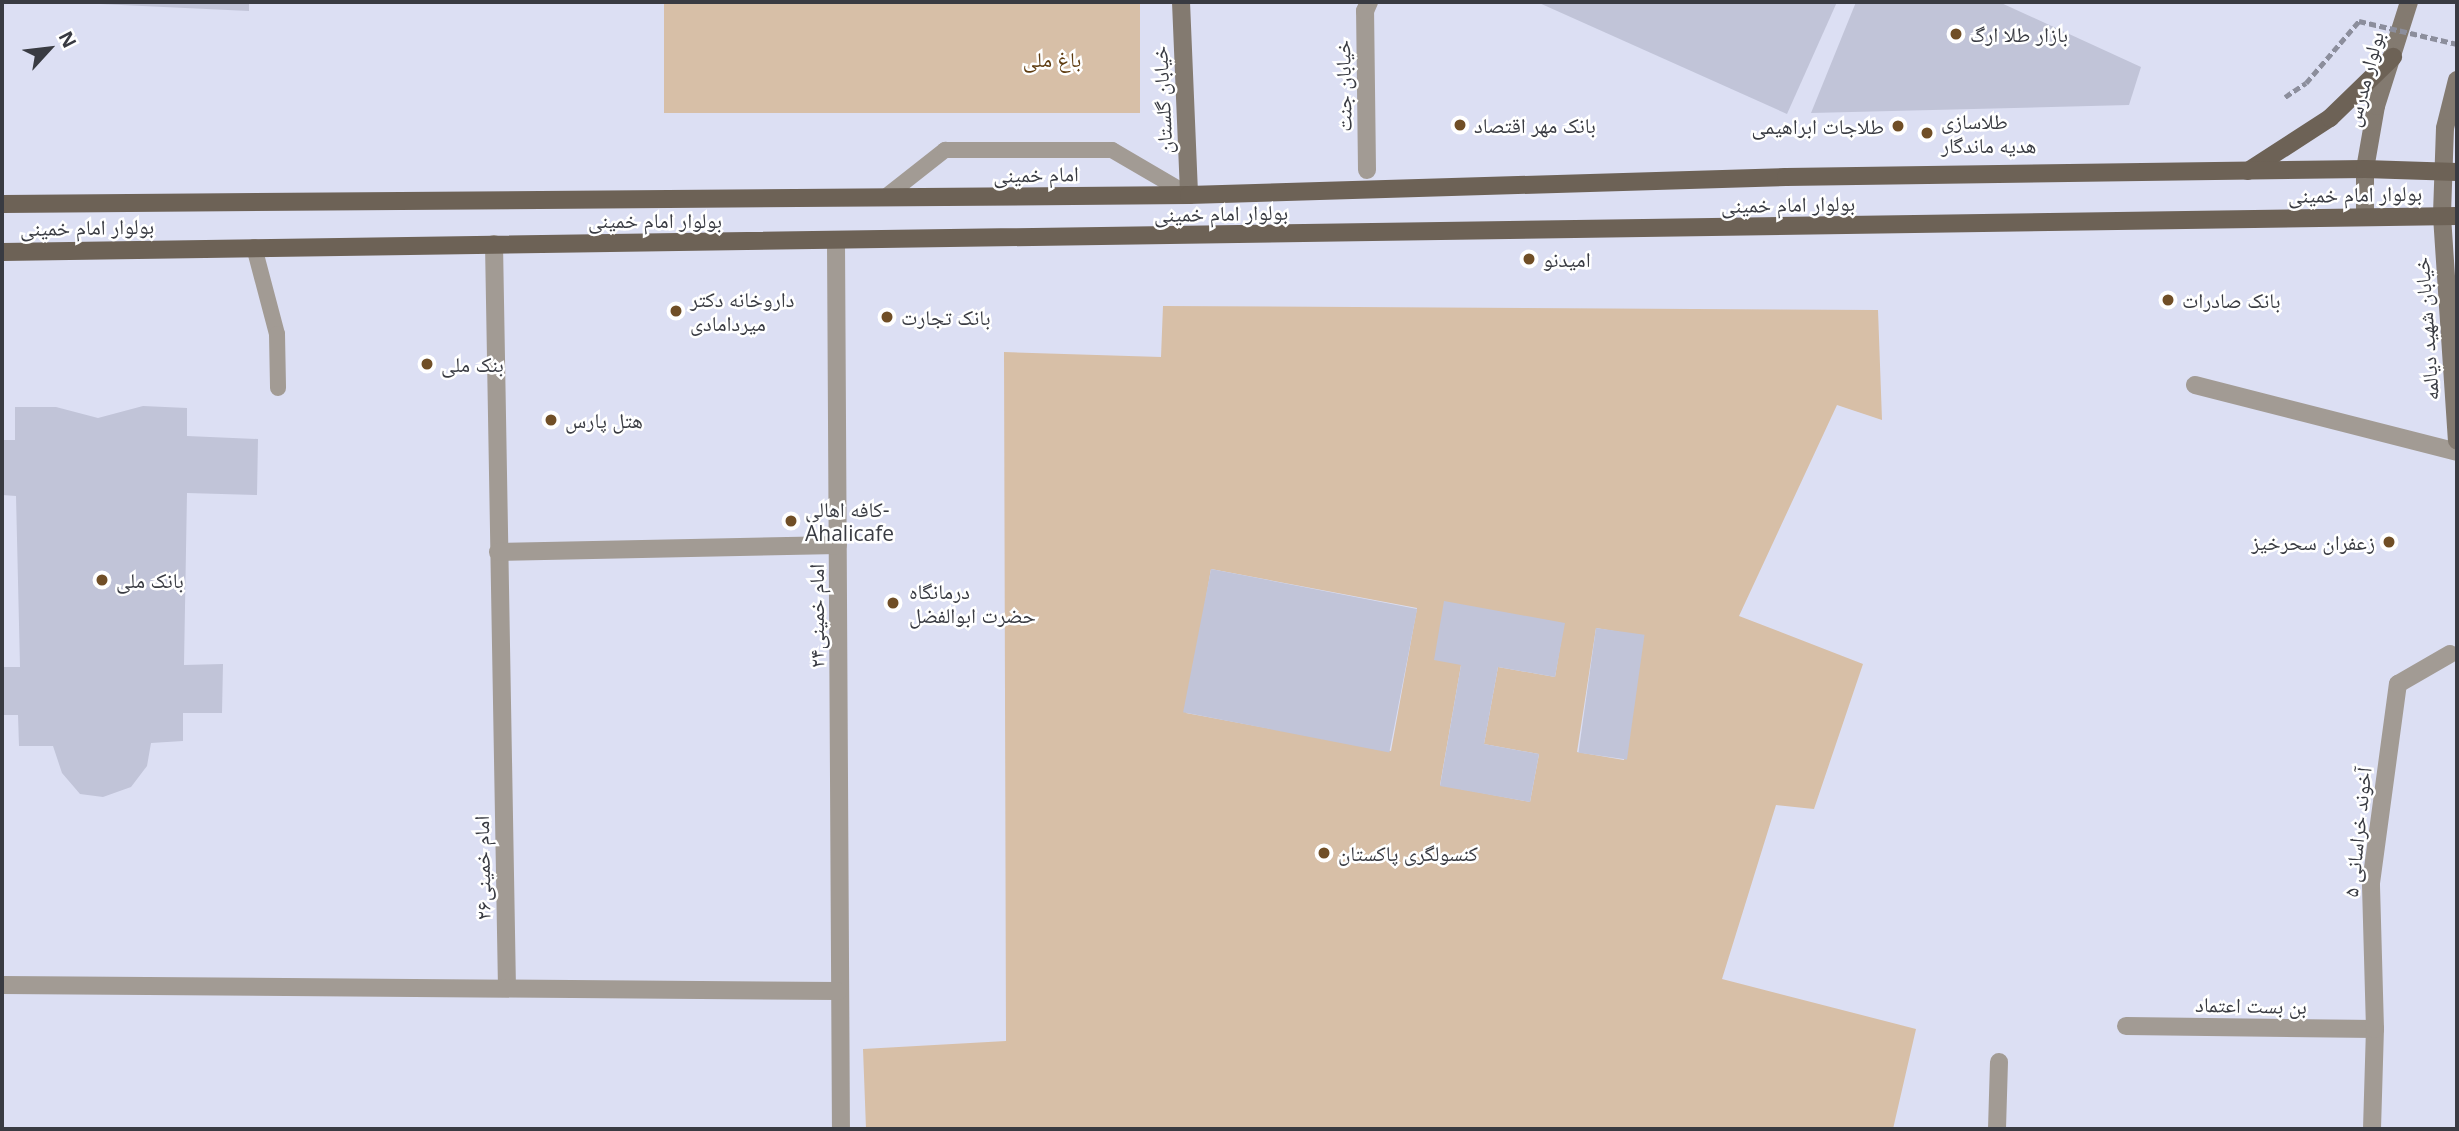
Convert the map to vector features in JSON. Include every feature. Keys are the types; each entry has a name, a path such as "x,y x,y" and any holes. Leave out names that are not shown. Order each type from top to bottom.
{"main road":[{"name":"خیابان گلستان","path":"1181,2 1189,195"},
{"name":"بولوار مدرس","path":"2365,216 2365,169 2376,106 2409,2"},
{"path":"2247,171 2330,118 2393,57"},
{"path":"2449,216 2450,172 2445,128 2457,80"},
{"name":"بولوار امام خمینی","path":"1189,195 1786,177 2365,169 2450,172"},
{"name":"امام خمینی","path":"884,198 1189,195"},
{"name":"بولوار امام خمینی","path":"2,204 884,198"},
{"name":"بولوار امام خمینی","path":"2,252 494,244 836,242 2449,216"},
{"name":"خیابان شهید دیالمه","path":"2449,216 2457,440"}],"street":[{"name":"خیابان جنت","path":"1367,170 1365,11 1369,2"},
{"name":"امام خمینی۲۴","path":"836,242 838,991 841,1129"},
{"name":"امام خمینی۲۶","path":"494,244 507,986"},
{"path":"2195,385 2457,452"},
{"path":"498,552 838,545"},
{"name":"آخوند خراسانی ۵","path":"2372,1129 2375,1029 2371,883 2398,684 2451,654"},
{"path":"2,985 507,986 838,991"},
{"name":"بن بست اعتماد","path":"2126,1026 2375,1029"},
{"path":"1997,1129 1999,1062"}],"lane":[{"path":"884,198 945,150 1112,150 1189,195"},
{"path":"254,247 277,334 278,388"}],"path":[{"path":"2286,97 2306,83 2359,21 2457,44"}],"green space":[{"name":"باغ ملی","path":"664,2 1140,2 1140,113 664,113"},
{"path":"1163,306 1878,310 1882,420 1837,405 1739,616 1863,664 1814,809 1776,805 1722,979 1916,1029 1893,1129 866,1129 863,1049 1006,1041 1004,352 1161,357","holes":["1211,569 1417,608 1391,751 1186,713","1564,623 1555,677 1498,667 1484,744 1539,754 1530,802 1440,785 1461,665","1596,628 1643,636 1624,760 1577,752"]}],"building":[{"path":"249,2 249,11 100,4"},
{"path":"1537,2 1837,2 1787,114"},
{"name":"بازار طلا ارگ","path":"1856,2 1999,2 2141,67 2129,105 1811,113"},
{"name":"بانک ملی","path":"143,406 187,408 187,436 258,439 257,495 187,493 184,665 223,664 222,713 183,713 183,741 151,743 147,766 131,787 103,797 80,794 62,773 53,746 19,746 18,715 2,715 2,667 20,667 16,496 2,495 2,440 15,440 15,407 56,407 98,418"},
{"path":"1211,569 1417,609 1389,752 1183,712"},
{"path":"1444,601 1565,623 1555,677 1498,667 1484,744 1539,754 1530,802 1440,786 1461,665 1434,660"},
{"path":"1596,628 1645,635 1627,760 1578,753"}],"place":[{"name":"بازار طلا ارگ","path":"1956,34"},
{"name":"بانک مهر اقتصاد","path":"1460,125"},
{"name":"طلاجات ابراهیمی","path":"1898,126"},
{"name":"طلاسازی هدیه ماندگار","path":"1927,133"},
{"name":"امیدنو","path":"1529,259"},
{"name":"بانک صادرات","path":"2168,300"},
{"name":"داروخانه دکتر میردامادی","path":"676,311"},
{"name":"بانک تجارت","path":"887,317"},
{"name":"بنک ملی","path":"427,364"},
{"name":"هتل پارس","path":"551,420"},
{"name":"کافه اهالی- Ahalicafe","path":"791,521"},
{"name":"زعفران سحرخیز","path":"2389,542"},
{"name":"بانک ملی","path":"102,580"},
{"name":"درمانگاه حضرت ابوالفضل","path":"893,603"},
{"name":"کنسولگری پاکستان","path":"1324,853"}]}
